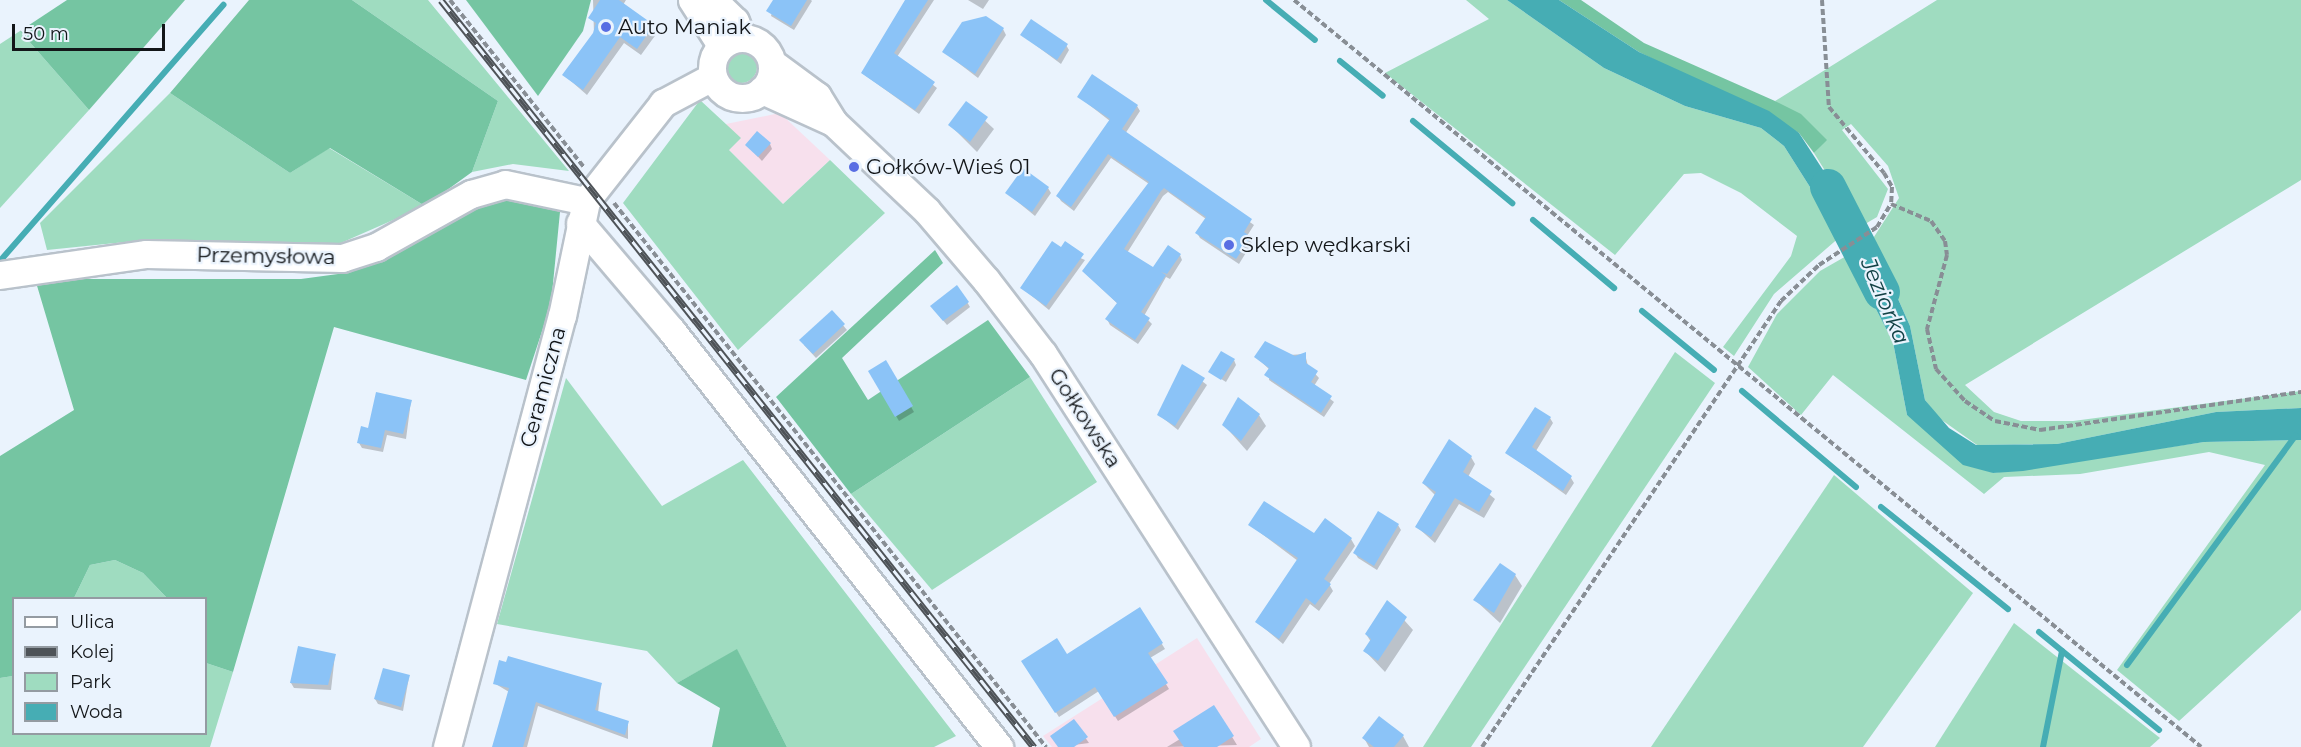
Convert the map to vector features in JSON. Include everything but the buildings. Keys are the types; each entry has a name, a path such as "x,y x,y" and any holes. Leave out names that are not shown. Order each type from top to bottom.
{"street":[{"path":"692,0 731,41 762,45 772,63 762,90 734,97 712,77 713,57 731,41 735,21 713,0"},
{"name":"Gołkowska","path":"772,63 817,96 833,122 927,211 1043,354 1296,747"},
{"name":"Ceramiczna","path":"447,747 562,316 588,202 663,103 712,77"},
{"name":"Gołkowska","path":"762,90 833,122"},
{"name":"Przemysłowa","path":"0,275 146,254 342,258 376,247 471,194 505,184 588,202"},
{"path":"588,202 671,330 999,747"}],"path":[{"path":"450,0 588,202 1046,747"},
{"path":"1294,0 2201,747"},
{"path":"1482,747 1736,364 1781,301 1832,255 1876,227 1891,204 1892,187 1884,173 1829,107 1822,0"},
{"path":"1891,204 1940,230 1947,255 1927,329 1930,350 1936,369 1965,401 1995,421 2040,430 2301,392"}],"shaded area":[{"path":"780,113 830,160 783,204 729,150 726,124"},
{"path":"1197,638 1261,739 1249,747 1052,747 1043,736"}],"green space":[{"path":"67,0 185,0 89,110 20,31"},
{"path":"249,0 352,0 498,101 472,172 425,206 330,148 290,173 170,93"},
{"path":"352,0 428,0 569,171 513,164 472,172 498,101"},
{"path":"466,0 591,0 583,31 538,96"},
{"path":"1466,0 1507,0 1604,68 1685,106 1761,128 1784,146 1841,236 1774,294 1734,356 1723,347 1791,256 1797,236 1741,193 1701,173 1684,174 1615,255 1385,73 1489,19"},
{"path":"1559,0 1581,0 1644,43 1801,114 1827,140 1814,153 1799,133 1639,52"},
{"path":"1937,0 2301,0 2301,180 1965,385 1994,412 2021,421 2073,421 2301,391 2301,408 2216,412 2057,444 1977,445 1939,418 1925,400 1910,326 1872,240 1899,198 1888,166 1851,124 1842,130 1888,189 1877,217 1860,227 1814,153 1826,140 1775,101"},
{"path":"20,31 89,110 0,208 0,44"},
{"path":"741,51 752,56 757,67 752,78 741,83 730,78 725,67 730,56"},
{"path":"170,93 290,173 329,148 425,206 334,246 135,241 47,250 40,223"},
{"path":"700,100 741,138 729,150 783,204 830,160 885,213 738,350 623,203"},
{"path":"522,196 560,212 551,304 526,380 334,327 233,672 207,663 207,597 166,597 143,573 115,560 90,565 74,597 12,597 12,676 0,678 0,456 74,410 35,279 301,279 338,274 419,240 476,205"},
{"path":"935,250 943,263 842,358 868,400 988,320 1030,377 851,494 776,397"},
{"path":"1848,255 1893,342 1907,415 1993,473 2204,442 2301,440 2301,610 2179,721 2117,670 2265,465 2209,452 2080,474 2004,477 1984,494 1833,375 1801,415 1748,367 1777,314 1820,271"},
{"path":"1675,352 1715,383 1471,747 1423,747"},
{"path":"1030,377 1097,482 932,590 851,494"},
{"path":"566,378 662,506 743,460 956,736 934,747 787,747 737,650 677,683 647,651 497,624"},
{"path":"1834,475 1973,593 1863,747 1651,747"},
{"path":"115,560 143,573 166,597 74,597 90,565"},
{"path":"2014,623 2160,738 2150,747 1935,747"},
{"path":"737,649 787,747 712,747 720,708 677,683"},
{"path":"207,663 233,672 210,747 0,747 0,678 12,676 12,735 207,735"}],"water":[{"path":"1507,0 1559,0 1639,52 1769,111 1799,133 1860,227 1841,236 1784,146 1761,128 1685,106 1604,68"},
{"path":"1872,240 1910,326 1925,400 1949,428 1976,445 2057,444 2216,412 2301,408 2301,440 2204,442 2023,471 1993,473 1963,465 1907,415 1893,342 1848,255"}],"waterway":[{"path":"1266,0 1315,40"},
{"path":"0,261 223,5"},
{"path":"1340,61 1383,96"},
{"path":"1413,121 1512,203"},
{"name":"Jeziorka","path":"1828,187 1882,292"},
{"path":"1533,220 1614,288"},
{"path":"1642,311 1714,370"},
{"path":"1742,391 1856,487"},
{"path":"2127,665 2296,435"},
{"path":"1881,507 2008,609"},
{"path":"2039,632 2159,730"},
{"path":"2043,747 2062,651"}],"railway":[{"path":"441,0 1034,747"}],"place":[{"name":"Auto Maniak","path":"606,27"},
{"name":"Gołków-Wieś 01","path":"854,167"},
{"name":"Sklep wędkarski","path":"1229,245"}]}
